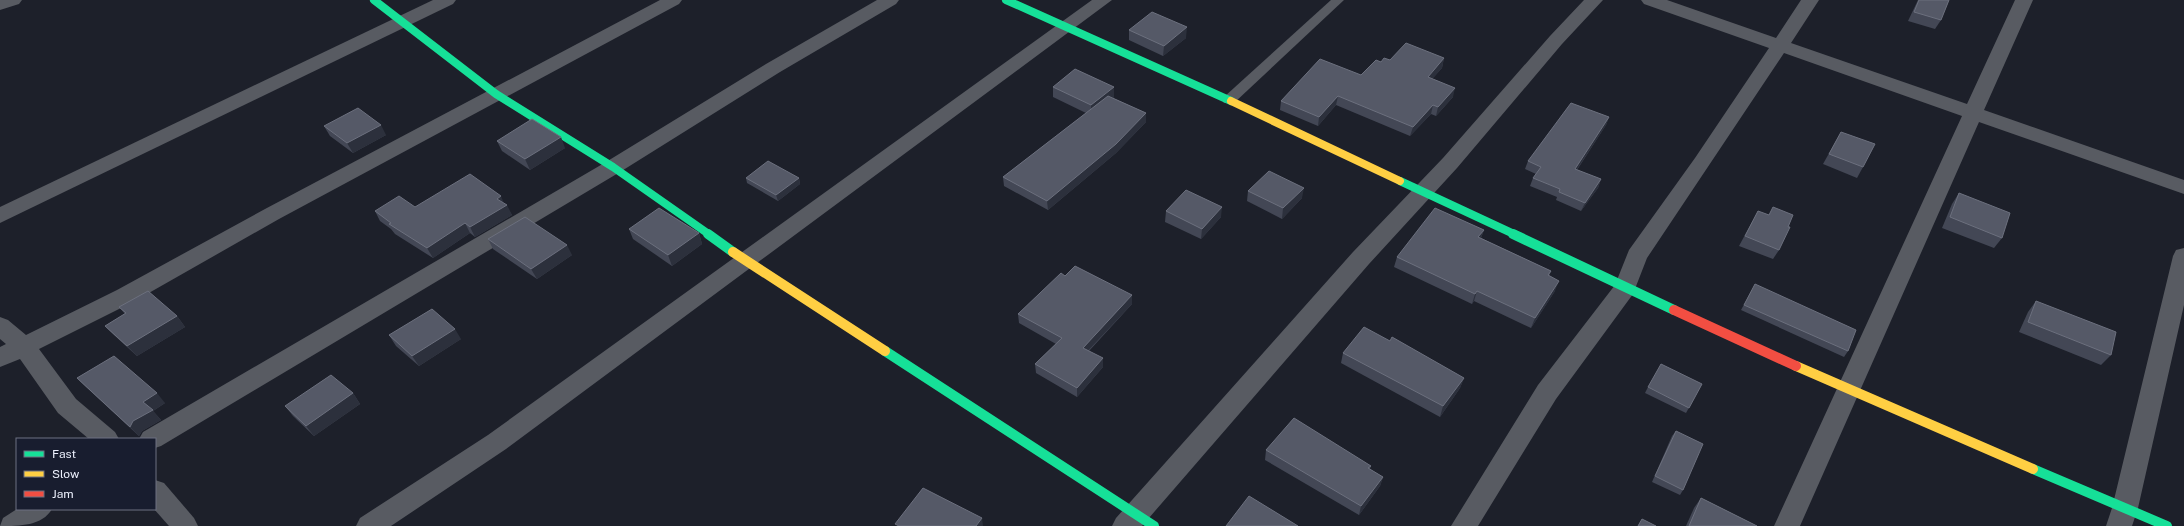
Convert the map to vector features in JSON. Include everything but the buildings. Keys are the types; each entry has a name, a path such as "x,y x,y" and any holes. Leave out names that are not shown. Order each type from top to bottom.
{"street":[{"path":"0,5 13,0"},
{"path":"374,0 496,94 613,167 746,261 1130,520 1154,526"},
{"path":"0,216 447,0"},
{"path":"0,358 125,296 496,94 673,0"},
{"path":"154,438 613,167 773,68 890,0"},
{"path":"1006,0 1067,26 1229,100 1625,288 2122,517 2167,526"},
{"path":"368,526 497,442 1103,0"},
{"path":"1130,520 1423,191 1450,163 1556,40 1594,0"},
{"path":"1650,0 1780,44 1972,114 2184,187"},
{"path":"1464,526 1547,392 1625,288 1637,256 1702,163 1810,0"},
{"path":"1787,526 2024,0"},
{"path":"2122,517 2184,256"},
{"path":"0,326 23,346 67,406 105,438"},
{"path":"156,491 184,526"},
{"path":"12,526 37,510"}],"lane":[{"path":"1229,100 1338,0"}],"traffic: fast":[{"path":"374,0 496,94 613,167 733,252"},
{"path":"1006,0 1231,101"},
{"path":"1400,181 1674,310"},
{"path":"885,351 1154,526"},
{"path":"2033,469 2167,526"}],"traffic: slow":[{"path":"1231,101 1400,181"},
{"path":"733,252 885,351"},
{"path":"1796,366 2033,469"}],"traffic: jam":[{"path":"1674,310 1796,366"}]}
